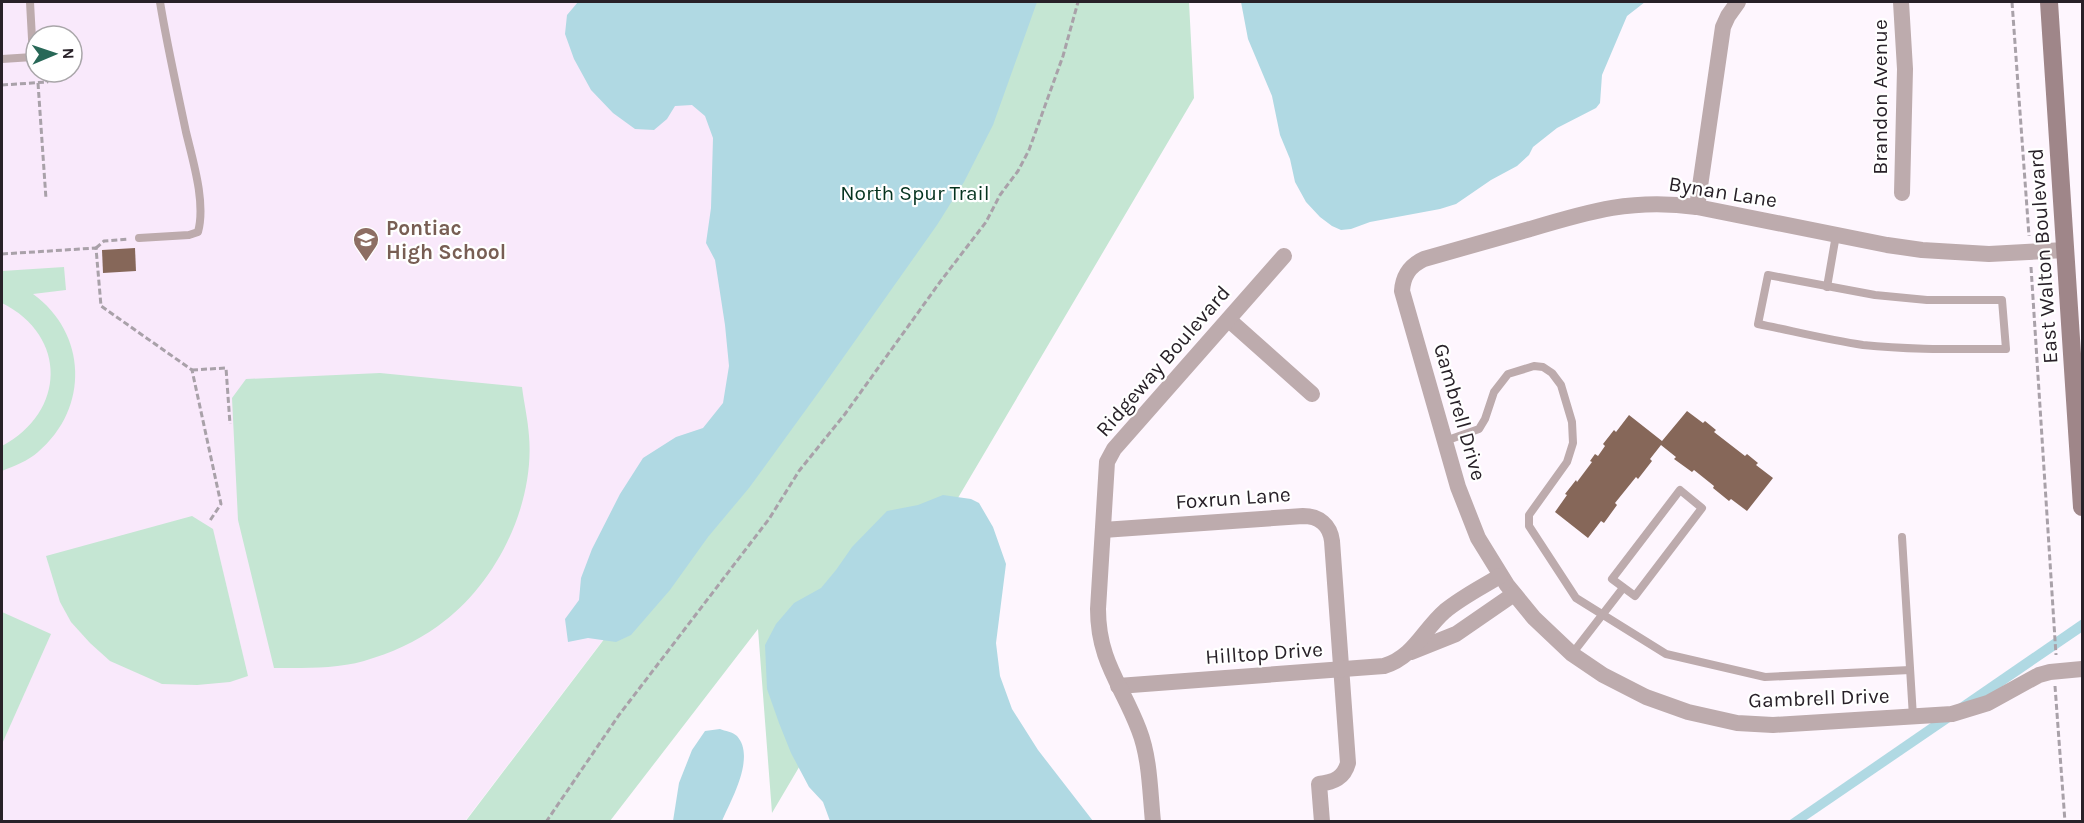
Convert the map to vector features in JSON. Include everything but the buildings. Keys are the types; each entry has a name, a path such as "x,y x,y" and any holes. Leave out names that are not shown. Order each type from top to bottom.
{"main road":[{"name":"East Walton Boulevard","path":"2049,2 2080,444 2082,507"}],"street":[{"path":"1697,207 1722,33 1728,16 1738,2"},
{"name":"Brandon Avenue","path":"1901,2 1905,69 1902,193"},
{"name":"Bynan Lane","path":"1402,295 1405,275 1413,265 1424,259 1607,207 1653,203 1697,207 1887,245 1939,252 1989,254 2066,250"},
{"name":"Ridgeway Boulevard","path":"1153,822 1146,758 1141,736 1103,653 1098,625 1106,467 1111,453 1284,256"},
{"name":"Gambrell Drive","path":"1402,295 1458,487 1472,523 1500,576 1545,630 1572,654 1603,675 1646,697 1688,712 1721,720 1773,725 1940,716 1965,711 1996,698 2033,677 2056,671 2082,669"},
{"path":"1229,320 1312,394"},
{"name":"Foxrun Lane","path":"1103,530 1303,516 1318,519 1326,526 1331,536 1341,670"},
{"name":"Hilltop Drive","path":"1118,686 1384,666 1398,661 1410,652 1438,617 1448,609 1500,576"},
{"name":"Hilltop Drive","path":"1410,652 1456,634 1514,594"},
{"path":"1322,822 1319,784 1335,781 1341,776 1348,763 1341,670"}],"lane":[{"path":"2,59 33,57 30,2"},
{"path":"139,238 189,235 198,232 201,222 196,172 160,2"},
{"path":"1827,287 1836,235"},
{"path":"1768,275 1827,287 1900,298 2002,300 2006,349 1922,349 1881,346 1841,341 1758,324 1768,275"},
{"path":"1445,441 1479,429 1485,419 1494,392 1508,374 1534,366 1543,367 1552,373 1561,385 1572,422 1573,443 1567,462 1529,515 1529,525 1576,598 1666,654 1766,677 1910,669"},
{"path":"1680,490 1702,508 1635,596 1623,588 1612,579 1680,490"},
{"path":"1902,537 1914,717"},
{"path":"1572,654 1623,588"}],"path":[{"path":"546,822 619,715 769,519 799,471 845,414 986,222 1000,195 1018,171 1029,150 1063,56 1078,2"},
{"path":"2012,2 2030,252 2065,822"},
{"path":"2,85 24,84"},
{"path":"38,84 46,199"},
{"path":"2,254 96,248 104,241 139,238"},
{"path":"96,248 101,306 192,370 226,368 230,424"},
{"path":"192,370 220,504 209,522"}],"shaded area":[{"name":"Pontiac High School","path":"2,2 709,2 745,454 465,821 2,822"}],"green space":[{"name":"North Spur Trail","path":"709,2 1189,2 1194,98 772,813 758,629 610,821 465,822 745,454"},
{"path":"64,267 66,290 33,294 51,310 64,329 72,350 75,371 74,393 67,414 55,434 34,455 2,471 2,446 23,431 38,414 48,395 51,374 48,354 39,334 24,317 2,303 2,271"},
{"path":"380,373 522,387 528,430 529,463 518,516 493,567 477,589 459,609 430,632 393,651 353,664 319,668 274,668 238,520 232,398 246,379"},
{"path":"192,516 213,529 248,676 230,682 197,685 162,684 110,661 90,643 71,622 60,602 46,556"},
{"path":"2,612 51,634 2,744"}],"water":[{"path":"578,2 1037,2 993,125 964,182 937,225 749,488 708,537 670,590 631,635 616,642 588,638 568,642 565,619 579,600 581,578 592,549 620,494 643,458 676,437 703,428 723,403 729,366 715,260 706,243 711,208 713,138 705,116 692,105 675,106 667,119 654,130 635,129 613,113 591,90 574,59 565,34 567,15"},
{"path":"1241,2 1645,2 1627,16 1602,75 1600,103 1596,108 1557,128 1533,147 1529,155 1517,166 1491,180 1456,204 1341,230 1320,217 1306,202 1295,182 1290,159 1280,135 1272,96 1248,39"},
{"path":"943,495 971,499 979,503 993,527 1006,564 996,643 1000,676 1012,709 1038,750 1093,821 830,821 823,802 809,787 791,753 767,689 765,645 776,624 794,603 821,588 852,547 887,511 918,505"},
{"path":"2082,619 2082,632 1805,821 1787,822"},
{"path":"720,729 737,736 744,755 736,790 722,821 673,821 679,783 692,750 705,731"}],"place":[{"name":"Pontiac High School","path":"366,263"}]}
